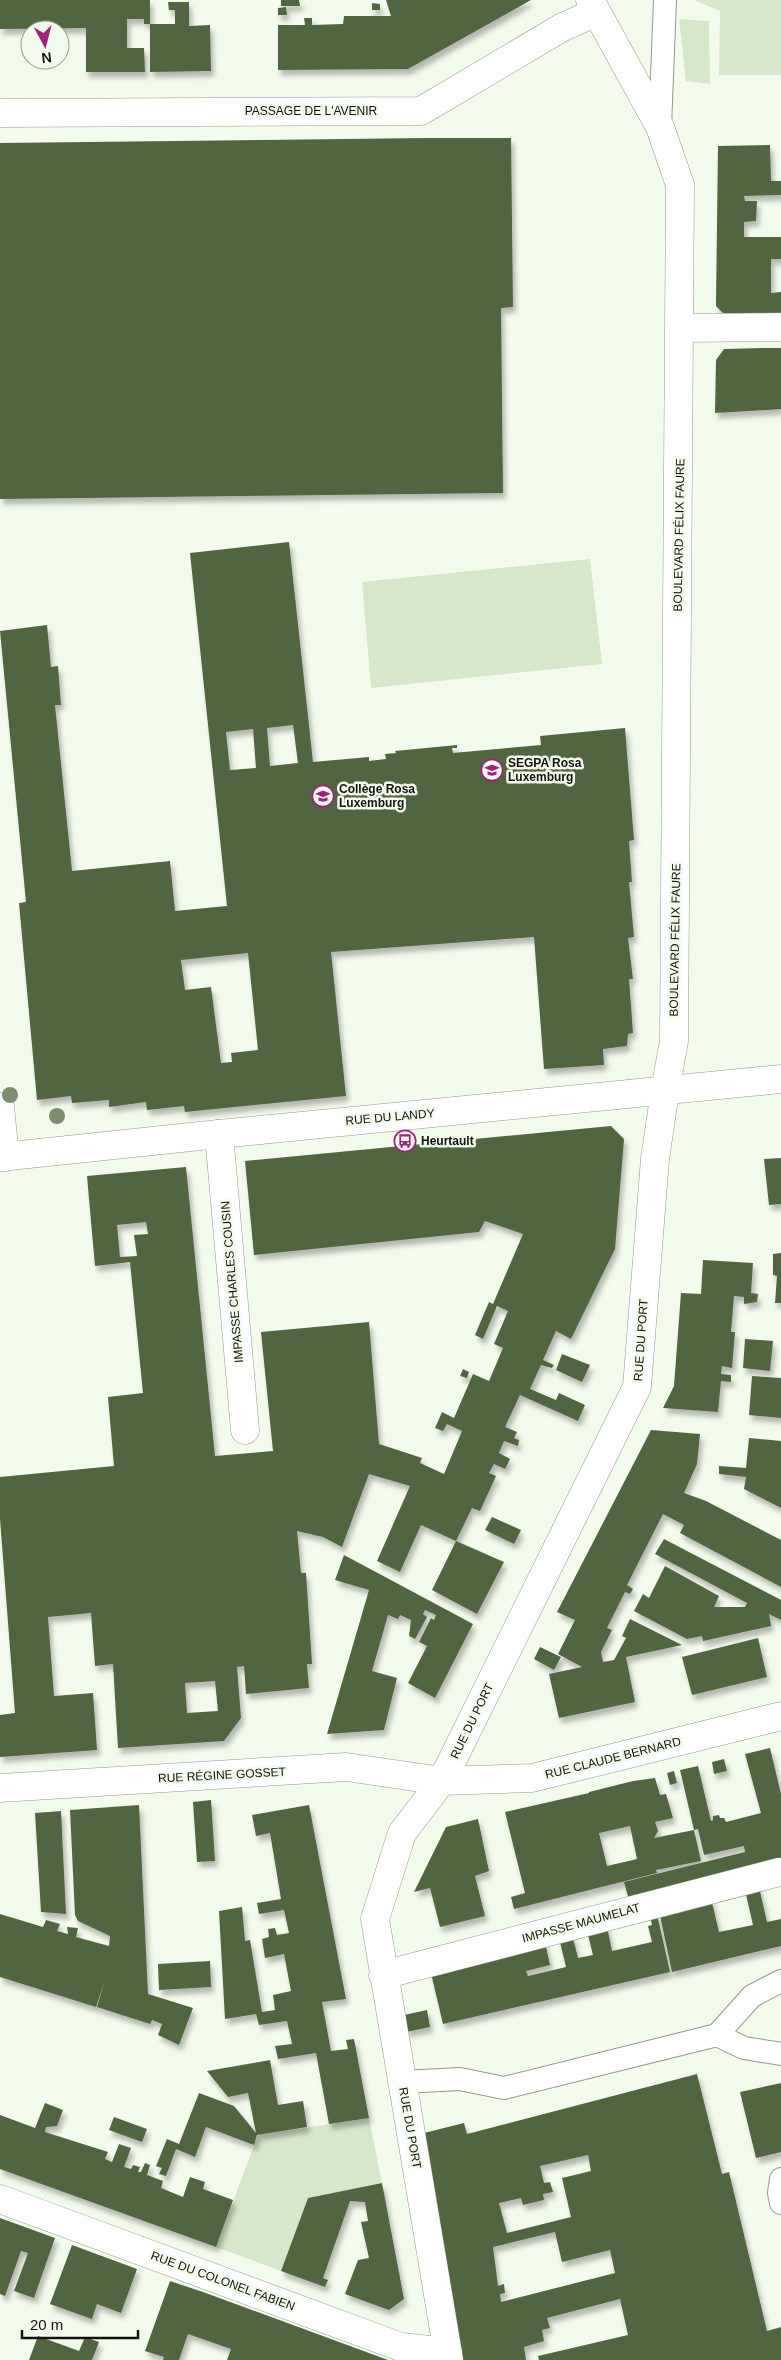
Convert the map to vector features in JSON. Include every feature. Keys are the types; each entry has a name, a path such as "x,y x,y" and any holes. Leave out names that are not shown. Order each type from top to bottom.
{"street":[{"name":"BOULEVARD FÉLIX FAURE","path":"593,6 660,127 680,185 681,328 674,1040 665,1091"},
{"name":"PASSAGE DE L'AVENIR","path":"0,113 421,111 561,28 593,6"},
{"path":"681,328 781,327"},
{"name":"RUE DU LANDY","path":"2,1157 781,1079"},
{"name":"RUE DU PORT","path":"448,2356 375,1919 402,1833 442,1782 638,1387 655,1159 665,1091"},
{"path":"0,1107 2,1157"},
{"name":"IMPASSE CHARLES COUSIN","path":"219,1134 244,1430"},
{"name":"RUE CLAUDE BERNARD","path":"442,1782 532,1778 781,1716"},
{"name":"RUE RÉGINE GOSSET","path":"0,1788 346,1767 442,1782"},
{"name":"IMPASSE MAUMELAT","path":"383,1975 779,1872"},
{"name":"RUE DU COLONEL FABIEN","path":"0,2199 401,2347 448,2356"}],"lane":[{"path":"660,127 665,0"},
{"path":"402,2082 460,2079 504,2088 718,2034 752,1996 781,1981"},
{"path":"718,2034 744,2048 781,2054"},
{"path":"781,2180 779,2193 781,2203"}],"green space":[{"path":"694,0 781,0 781,75 719,75 720,11"},
{"path":"679,19 709,21 710,84 686,81"},
{"path":"590,559 602,664 371,688 362,582"},
{"path":"369,2118 382,2183 308,2198 281,2271 216,2247 258,2135"}],"building":[{"path":"0,0 150,0 150,24 144,24 144,19 127,19 127,48 144,48 145,72 86,72 86,28 70,28 70,20 20,20 20,29 0,29"},
{"path":"281,0 299,0 300,6 281,6"},
{"path":"386,0 531,0 408,69 278,70 278,25 305,25 304,18 312,18 312,25 343,24 344,16 391,16"},
{"path":"168,2 189,2 189,26 210,25 211,71 150,72 150,24 175,24 175,10 169,10"},
{"path":"372,3 380,4 380,10 372,10"},
{"path":"286,7 287,15 278,15 278,8"},
{"path":"511,138 513,307 501,308 503,493 0,499 0,143"},
{"path":"770,145 771,181 781,181 781,195 744,196 745,201 757,201 756,221 744,222 744,237 781,237 781,259 771,259 771,293 781,292 781,314 725,315 716,306 718,146"},
{"path":"781,348 781,409 715,413 716,360 724,349"},
{"path":"289,542 313,762 369,757 369,761 386,759 385,754 396,753 395,751 457,745 457,748 452,748 453,753 541,745 540,736 625,728 634,840 629,841 632,882 629,882 634,937 628,938 633,979 629,979 633,1033 628,1034 627,1046 603,1049 604,1065 544,1069 534,937 331,952 346,1096 185,1112 184,1106 147,1110 146,1102 109,1107 109,1100 72,1103 71,1096 37,1100 19,903 26,902 0,631 47,625 51,667 58,666 61,705 55,705 72,871 170,861 175,911 227,906 190,553","holes":["293,725 298,763 270,766 267,728","253,729 256,768 230,770 226,732","248,953 258,1050 231,1053 232,1062 221,1063 211,987 185,990 181,960"]},
{"path":"611,1126 624,1139 615,1249 571,1339 556,1331 543,1360 554,1365 552,1368 541,1365 530,1389 556,1400 559,1393 585,1405 578,1421 520,1395 505,1427 517,1432 514,1438 519,1440 518,1446 504,1441 499,1453 510,1459 505,1469 494,1464 489,1473 496,1476 480,1511 472,1508 456,1541 421,1525 400,1572 377,1561 410,1486 369,1474 342,1547 323,1537 297,1531 301,1573 306,1573 312,1664 307,1664 309,1688 246,1694 244,1666 237,1667 241,1718 224,1741 118,1748 113,1664 95,1666 91,1613 48,1617 54,1696 93,1693 97,1750 0,1757 0,1715 15,1713 0,1519 0,1477 114,1466 108,1397 143,1393 130,1262 95,1266 87,1176 186,1167 215,1456 273,1451 261,1332 369,1322 379,1444 422,1458 420,1463 444,1474 462,1431 447,1424 443,1431 435,1428 442,1412 454,1418 473,1374 489,1381 503,1348 494,1344 508,1311 497,1306 483,1339 475,1335 489,1302 493,1304 523,1234 485,1221 479,1232 254,1255 245,1161","holes":["146,1222 148,1234 134,1235 137,1256 120,1257 117,1225","215,1681 218,1711 187,1713 185,1683"]},
{"path":"781,1158 781,1204 769,1205 764,1159"},
{"path":"781,1253 781,1303 775,1303 777,1276 773,1275 773,1254"},
{"path":"703,1260 753,1263 751,1293 758,1294 757,1302 744,1304 744,1297 734,1296 731,1332 735,1332 732,1368 722,1366 721,1374 731,1375 731,1382 721,1381 718,1412 663,1408 674,1386 681,1293 701,1294"},
{"path":"745,1339 773,1341 770,1371 743,1368"},
{"path":"562,1354 590,1365 582,1382 556,1370"},
{"path":"463,1369 469,1372 467,1378 460,1376"},
{"path":"752,1376 781,1378 781,1418 749,1415"},
{"path":"651,1430 700,1434 697,1464 684,1493 706,1501 781,1540 781,1587 680,1533 684,1525 663,1514 627,1585 633,1589 630,1594 625,1592 607,1628 612,1630 601,1652 603,1662 614,1660 626,1638 622,1636 630,1619 682,1645 626,1657 635,1702 559,1718 549,1674 582,1667 558,1654 575,1620 557,1612"},
{"path":"749,1438 781,1441 781,1508 744,1489 746,1477 719,1474 719,1466 746,1468"},
{"path":"492,1517 521,1530 514,1544 485,1530"},
{"path":"664,1539 781,1600 781,1620 769,1614 771,1626 703,1641 702,1636 687,1639 634,1611 643,1594 649,1598 665,1566 719,1596 714,1607 745,1607 747,1603 655,1554"},
{"path":"456,1541 504,1562 477,1614 432,1590"},
{"path":"344,1555 473,1624 435,1698 408,1683 427,1646 419,1642 431,1618 434,1620 436,1615 425,1610 423,1614 427,1617 415,1639 409,1636 411,1620 400,1615 398,1619 388,1615 372,1671 397,1678 384,1730 327,1734 369,1590 335,1580"},
{"path":"758,1638 767,1677 692,1695 682,1657"},
{"path":"540,1647 561,1657 554,1670 534,1659"},
{"path":"770,1748 781,1794 781,1865 630,1903 624,1882 745,1852 744,1846 704,1855 698,1829 694,1830 680,1770 698,1766 711,1821 713,1816 719,1815 726,1822 761,1813 745,1754"},
{"path":"724,1759 727,1771 714,1774 712,1762"},
{"path":"674,1771 677,1783 670,1785 667,1773"},
{"path":"655,1778 660,1795 666,1794 673,1818 655,1822 658,1831 654,1838 694,1830 701,1861 656,1870 657,1873 514,1909 511,1897 525,1893 505,1812 633,1781","holes":["630,1826 637,1859 607,1866 599,1833"]},
{"path":"211,1800 215,1861 197,1862 193,1802"},
{"path":"139,1805 148,1994 193,2008 179,2045 158,2035 162,2024 152,2020 150,2024 97,2007 105,1980 96,2007 0,1977 0,1914 43,1927 46,1920 60,1924 57,1931 68,1934 67,1927 78,1928 76,1937 109,1946 110,1936 78,1921 75,1915 70,1810"},
{"path":"309,1805 346,1999 322,2002 331,2051 348,2049 346,2040 354,2039 369,2118 329,2124 316,2053 278,2059 275,2046 292,2044 287,2021 259,2025 256,2014 225,2019 219,1911 242,1907 245,1941 250,1940 262,2012 275,2010 273,1995 291,1991 284,1954 265,1958 262,1939 269,1937 268,1929 275,1928 277,1935 289,1933 284,1910 259,1914 257,1903 281,1899 270,1833 256,1836 252,1815"},
{"path":"61,1811 66,1914 41,1912 35,1813"},
{"path":"478,1819 489,1871 475,1876 485,1916 440,1927 430,1888 414,1892 446,1827"},
{"path":"759,1887 767,1922 781,1919 781,1946 672,1972 659,1911 711,1898 719,1932 753,1925 745,1890"},
{"path":"657,1914 670,1972 443,2024 430,1969 545,1942 550,1965 526,1971 528,1976 566,1967 559,1938 572,1934 578,1958 593,1955 587,1931 607,1926 612,1951 652,1942 648,1926 652,1925 650,1916"},
{"path":"210,1961 211,1987 159,1990 158,1964"},
{"path":"427,2010 430,2027 406,2032 404,2015"},
{"path":"270,2060 278,2105 303,2101 307,2127 257,2135 254,2145 206,2127 195,2157 176,2149 166,2176 159,2174 162,2168 156,2166 167,2139 179,2144 199,2093 234,2106 256,2133 248,2093 228,2097 207,2071"},
{"path":"697,2074 722,2174 729,2172 767,2331 781,2327 781,2360 539,2360 538,2356 628,2335 620,2299 547,2318 550,2328 542,2330 544,2341 524,2347 526,2360 463,2360 424,2133 464,2123 467,2134","holes":["588,2155 591,2171 562,2178 571,2217 507,2233 499,2203 521,2198 523,2205 544,2200 543,2194 553,2192 550,2182 544,2183 540,2166","555,2232 562,2262 610,2250 615,2273 501,2302 500,2294 505,2293 504,2284 498,2286 493,2247"]},
{"path":"781,2083 781,2152 756,2158 740,2092"},
{"path":"45,2103 63,2110 57,2126 46,2127 45,2132 108,2152 105,2159 112,2162 119,2144 131,2148 124,2167 131,2169 133,2165 140,2167 138,2172 141,2172 145,2163 150,2165 147,2175 163,2181 161,2188 183,2197 190,2177 205,2182 203,2189 233,2200 216,2247 0,2169 0,2115 35,2128"},
{"path":"114,2117 147,2129 142,2142 109,2130"},
{"path":"382,2183 404,2299 389,2310 345,2294 358,2260 369,2258 361,2222 368,2221 365,2202 350,2201 323,2278 328,2280 325,2287 281,2271 308,2198"},
{"path":"0,2218 55,2238 34,2298 14,2291 28,2253 21,2251 5,2296 0,2294"},
{"path":"72,2245 137,2269 121,2313 97,2304 92,2319 50,2304"},
{"path":"170,2281 388,2360 227,2360 231,2349 188,2334 179,2360 163,2360 164,2357 145,2351"},
{"path":"38,2336 79,2351 85,2337 99,2342 92,2360 29,2360"}],"place":[{"name":"SEGPA Rosa Luxemburg","path":"492,770"},
{"name":"Collège Rosa Luxemburg","path":"323,796"},
{"name":"Heurtault","path":"405,1141"}]}
